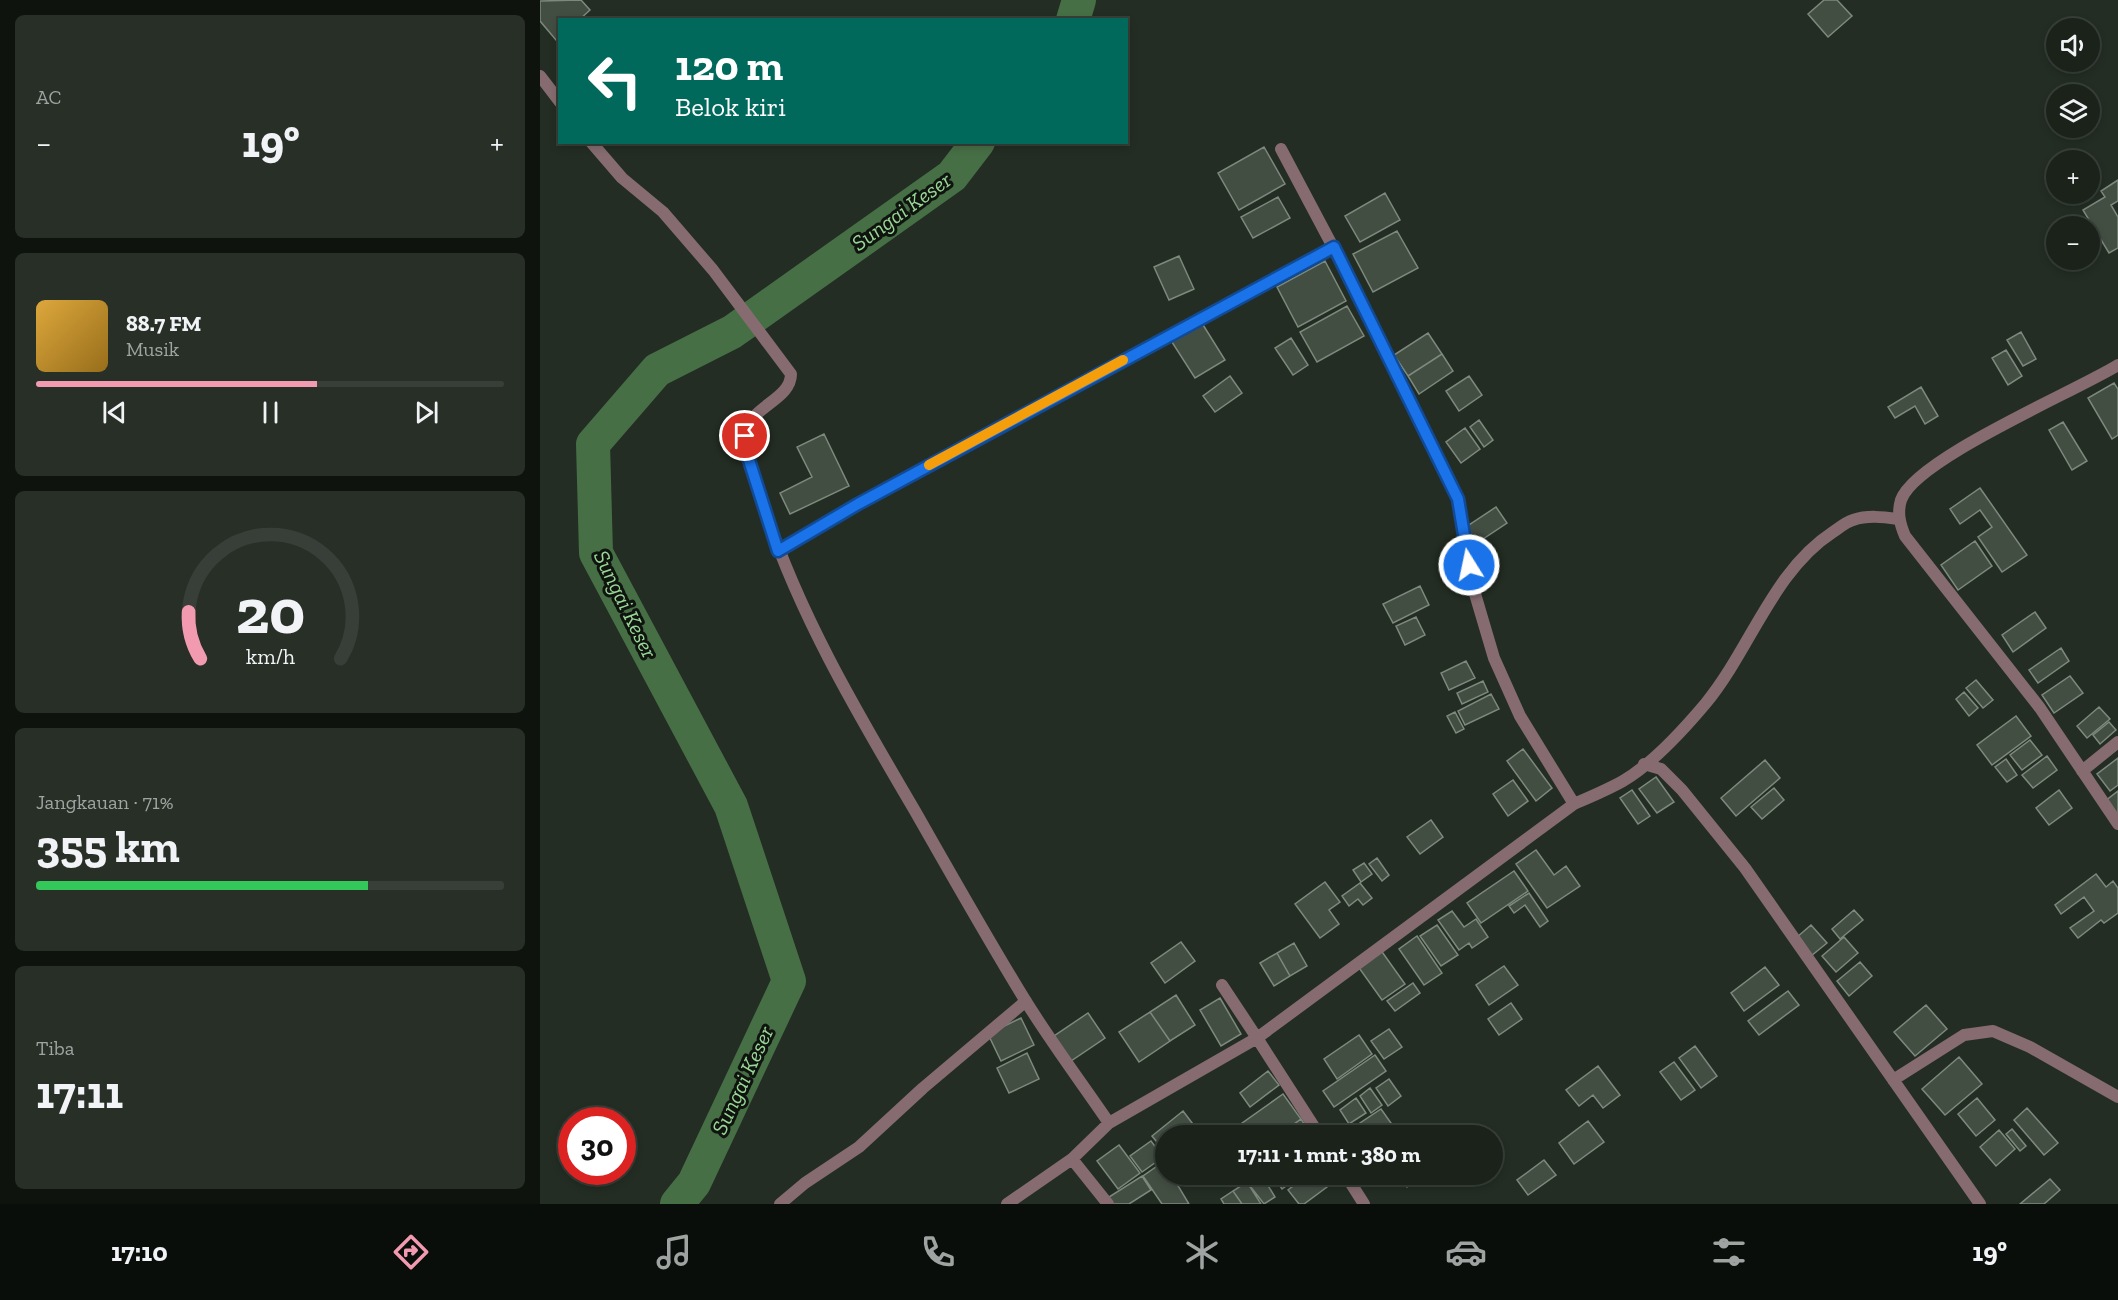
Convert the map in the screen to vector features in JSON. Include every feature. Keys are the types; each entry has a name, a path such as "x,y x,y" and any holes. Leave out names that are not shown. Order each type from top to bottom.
{"street":[{"path":"540,76 558,99"},
{"path":"593,144 622,178 663,212 713,270 792,374 791,381 783,392 763,406 750,423 745,436 749,460 778,551 808,618 883,757 1026,1001 1109,1123"},
{"path":"1281,149 1334,247 1458,499 1473,587 1494,658 1520,716 1574,804"},
{"path":"778,551 858,504 1334,247"},
{"path":"2118,365 1940,459 1913,482 1901,500 1898,519 1905,536 2040,708 2118,824"},
{"path":"1007,1204 1072,1159 1109,1123 1257,1038 1574,804 1624,780 1644,764 1707,702 1739,656 1800,558 1819,541 1851,520 1874,516 1898,519"},
{"path":"2082,771 2118,742"},
{"path":"1644,764 1661,770 1682,790 1745,868 1980,1204"},
{"path":"1222,984 1313,1125"},
{"path":"780,1204 805,1182 859,1147 923,1088 1026,1001"},
{"path":"1893,1080 1964,1035 1993,1031 2030,1047 2118,1097"},
{"path":"1072,1159 1107,1204"},
{"path":"1350,1185 1359,1202"}],"building":[{"path":"581,0 590,10 581,18 558,18 558,38 556,40 540,21 540,1"},
{"path":"1824,0 1837,0 1852,16 1828,37 1808,14"},
{"path":"1264,147 1285,184 1239,210 1218,173"},
{"path":"2118,180 2118,201 2111,205 2118,217 2118,248 2109,253 2100,238 2100,216 2087,216 2083,210 2093,204 2100,204 2100,200 2105,197 2101,191"},
{"path":"1385,193 1400,220 1360,242 1345,216"},
{"path":"1278,197 1290,218 1253,238 1241,217"},
{"path":"1397,231 1418,268 1373,292 1353,254"},
{"path":"1179,256 1194,289 1169,300 1154,267"},
{"path":"1325,261 1346,301 1298,327 1277,287"},
{"path":"1347,306 1364,336 1317,362 1300,332"},
{"path":"1200,320 1225,360 1195,378 1170,339"},
{"path":"2021,332 2036,359 2023,366 2007,340"},
{"path":"1428,333 1442,354 1408,376 1394,355"},
{"path":"1291,338 1308,365 1293,375 1275,348"},
{"path":"2006,350 2022,376 2008,385 1992,358"},
{"path":"1442,354 1453,371 1419,394 1408,376"},
{"path":"1230,376 1242,393 1215,412 1203,396"},
{"path":"1469,376 1482,395 1459,411 1446,391"},
{"path":"2114,383 2118,389 2118,435 2112,439 2088,398"},
{"path":"1921,387 1938,416 1925,424 1915,406 1895,418 1888,407"},
{"path":"1479,420 1493,440 1484,447 1470,427"},
{"path":"2063,422 2087,461 2072,470 2049,430"},
{"path":"1465,428 1480,449 1461,463 1446,442"},
{"path":"824,434 849,486 790,514 780,493 812,477 797,447"},
{"path":"1980,488 2027,555 2002,572 1978,537 1992,527 1980,510 1960,524 1950,509"},
{"path":"1496,507 1507,523 1477,543 1466,527"},
{"path":"1975,541 1992,566 1958,590 1941,565"},
{"path":"1420,586 1429,605 1393,623 1383,604"},
{"path":"2035,612 2046,628 2013,652 2002,635"},
{"path":"1416,617 1425,635 1405,645 1396,626"},
{"path":"2061,648 2069,661 2038,683 2029,670"},
{"path":"1466,661 1475,678 1449,690 1441,673"},
{"path":"2070,676 2083,693 2054,713 2042,695"},
{"path":"1976,680 1993,700 1983,708 1966,688"},
{"path":"1483,681 1488,692 1462,704 1457,693"},
{"path":"1964,692 1978,708 1969,716 1956,699"},
{"path":"1491,694 1499,709 1465,725 1458,711"},
{"path":"2099,707 2110,719 2087,738 2077,726"},
{"path":"1455,712 1464,729 1456,733 1447,716"},
{"path":"2016,716 2031,736 1992,765 1977,745"},
{"path":"2109,722 2116,730 2100,744 2093,735"},
{"path":"2030,740 2042,755 2022,770 2010,755"},
{"path":"1523,749 1552,788 1536,801 1507,761"},
{"path":"2047,756 2057,770 2033,788 2022,775"},
{"path":"2118,758 2118,785 2110,791 2097,774"},
{"path":"2006,759 2017,775 2007,782 1995,767"},
{"path":"1765,760 1780,778 1736,816 1721,798"},
{"path":"1656,777 1674,802 1657,813 1639,789"},
{"path":"1513,780 1528,801 1508,816 1493,794"},
{"path":"1774,788 1784,800 1762,819 1751,807"},
{"path":"1632,790 1650,816 1638,824 1620,798"},
{"path":"2059,790 2072,808 2049,825 2036,808"},
{"path":"2118,791 2118,815 2105,801"},
{"path":"1431,820 1443,837 1420,854 1407,837"},
{"path":"1536,850 1554,875 1566,866 1580,886 1547,908 1516,864"},
{"path":"1377,858 1389,875 1382,881 1369,864"},
{"path":"1364,863 1372,874 1361,882 1353,870"},
{"path":"1514,871 1528,891 1481,923 1467,903"},
{"path":"2096,874 2106,887 2113,881 2118,888 2118,913 2104,923 2101,920 2078,938 2070,928 2094,911 2084,897 2061,914 2055,905"},
{"path":"1325,882 1340,902 1329,910 1339,924 1320,938 1295,904"},
{"path":"1360,883 1372,898 1363,905 1358,899 1349,906 1342,896"},
{"path":"1529,893 1548,921 1540,927 1525,905 1514,913 1509,906"},
{"path":"1854,910 1863,920 1840,939 1832,929"},
{"path":"1452,911 1464,927 1476,919 1488,937 1472,948 1469,943 1459,950 1438,920"},
{"path":"1437,925 1458,955 1441,966 1420,936"},
{"path":"1811,925 1827,943 1811,956 1796,938"},
{"path":"1417,936 1442,973 1424,985 1399,949"},
{"path":"1844,937 1858,953 1836,972 1822,956"},
{"path":"1181,942 1195,961 1165,983 1151,963"},
{"path":"1294,943 1307,966 1290,976 1277,953"},
{"path":"1380,949 1405,984 1382,1000 1357,965"},
{"path":"1277,953 1290,976 1274,986 1260,963"},
{"path":"1860,962 1872,976 1849,996 1837,981"},
{"path":"1504,966 1518,985 1489,1005 1476,985"},
{"path":"1765,967 1779,985 1744,1011 1731,993"},
{"path":"1413,983 1420,993 1395,1011 1387,1001"},
{"path":"1788,991 1799,1005 1759,1035 1748,1021"},
{"path":"1176,995 1195,1025 1170,1041 1150,1012"},
{"path":"1220,998 1241,1034 1221,1046 1200,1010"},
{"path":"1511,1003 1522,1019 1499,1035 1488,1019"},
{"path":"1926,1005 1947,1029 1915,1056 1894,1032"},
{"path":"1150,1012 1170,1041 1139,1062 1119,1032"},
{"path":"1088,1013 1105,1038 1071,1061 1054,1036"},
{"path":"1021,1018 1034,1045 1001,1061 988,1034"},
{"path":"1389,1029 1402,1047 1384,1059 1371,1041"},
{"path":"1359,1035 1372,1054 1337,1079 1324,1059"},
{"path":"1695,1046 1717,1076 1701,1088 1679,1058"},
{"path":"1027,1053 1039,1079 1009,1093 997,1068"},
{"path":"1375,1055 1386,1071 1334,1107 1323,1091"},
{"path":"1959,1057 1982,1084 1945,1115 1922,1089"},
{"path":"1674,1062 1695,1090 1681,1100 1660,1072"},
{"path":"1598,1066 1620,1095 1603,1108 1593,1095 1579,1106 1566,1090"},
{"path":"1268,1071 1279,1085 1250,1107 1240,1093"},
{"path":"1389,1079 1401,1096 1388,1106 1376,1088"},
{"path":"1370,1088 1382,1105 1371,1113 1360,1096"},
{"path":"1283,1094 1301,1119 1293,1125 1239,1125"},
{"path":"1356,1098 1366,1113 1349,1124 1340,1110"},
{"path":"1977,1098 1995,1120 1976,1136 1958,1114"},
{"path":"2027,1108 2058,1143 2044,1155 2014,1120"},
{"path":"1381,1109 1391,1123 1388,1125 1357,1125"},
{"path":"1183,1111 1194,1125 1166,1125"},
{"path":"1301,1119 1305,1125 1293,1125"},
{"path":"1588,1121 1604,1142 1574,1164 1559,1143"},
{"path":"2012,1129 2026,1146 2020,1151 2006,1134"},
{"path":"1999,1130 2015,1149 1996,1166 1980,1147"},
{"path":"1151,1141 1155,1146 1155,1163 1142,1172 1130,1156"},
{"path":"1119,1145 1140,1173 1118,1189 1097,1161"},
{"path":"1544,1160 1556,1175 1528,1195 1517,1180"},
{"path":"1155,1168 1155,1185 1178,1185 1189,1204 1162,1204 1143,1176"},
{"path":"1142,1176 1151,1190 1129,1204 1113,1204 1109,1197"},
{"path":"2050,1179 2060,1190 2044,1204 2020,1204"},
{"path":"1242,1185 1249,1185 1261,1204 1242,1204 1233,1191"},
{"path":"1249,1185 1268,1185 1275,1197 1264,1204"},
{"path":"1295,1185 1330,1185 1304,1204 1299,1204 1288,1190"},
{"path":"1233,1191 1242,1204 1224,1204 1221,1199"}],"waterway":[{"name":"Sungai Keser","path":"1074,18 1079,0"},
{"name":"Sungai Keser","path":"677,1204 694,1183 789,981 731,806 596,553 593,444 657,370 732,332 952,176 976,144"}],"slow traffic":[{"path":"929,465 1123,360"}],"route":[{"path":"745,436 749,460 778,551 858,504 1334,247 1458,499 1469,565"}]}
